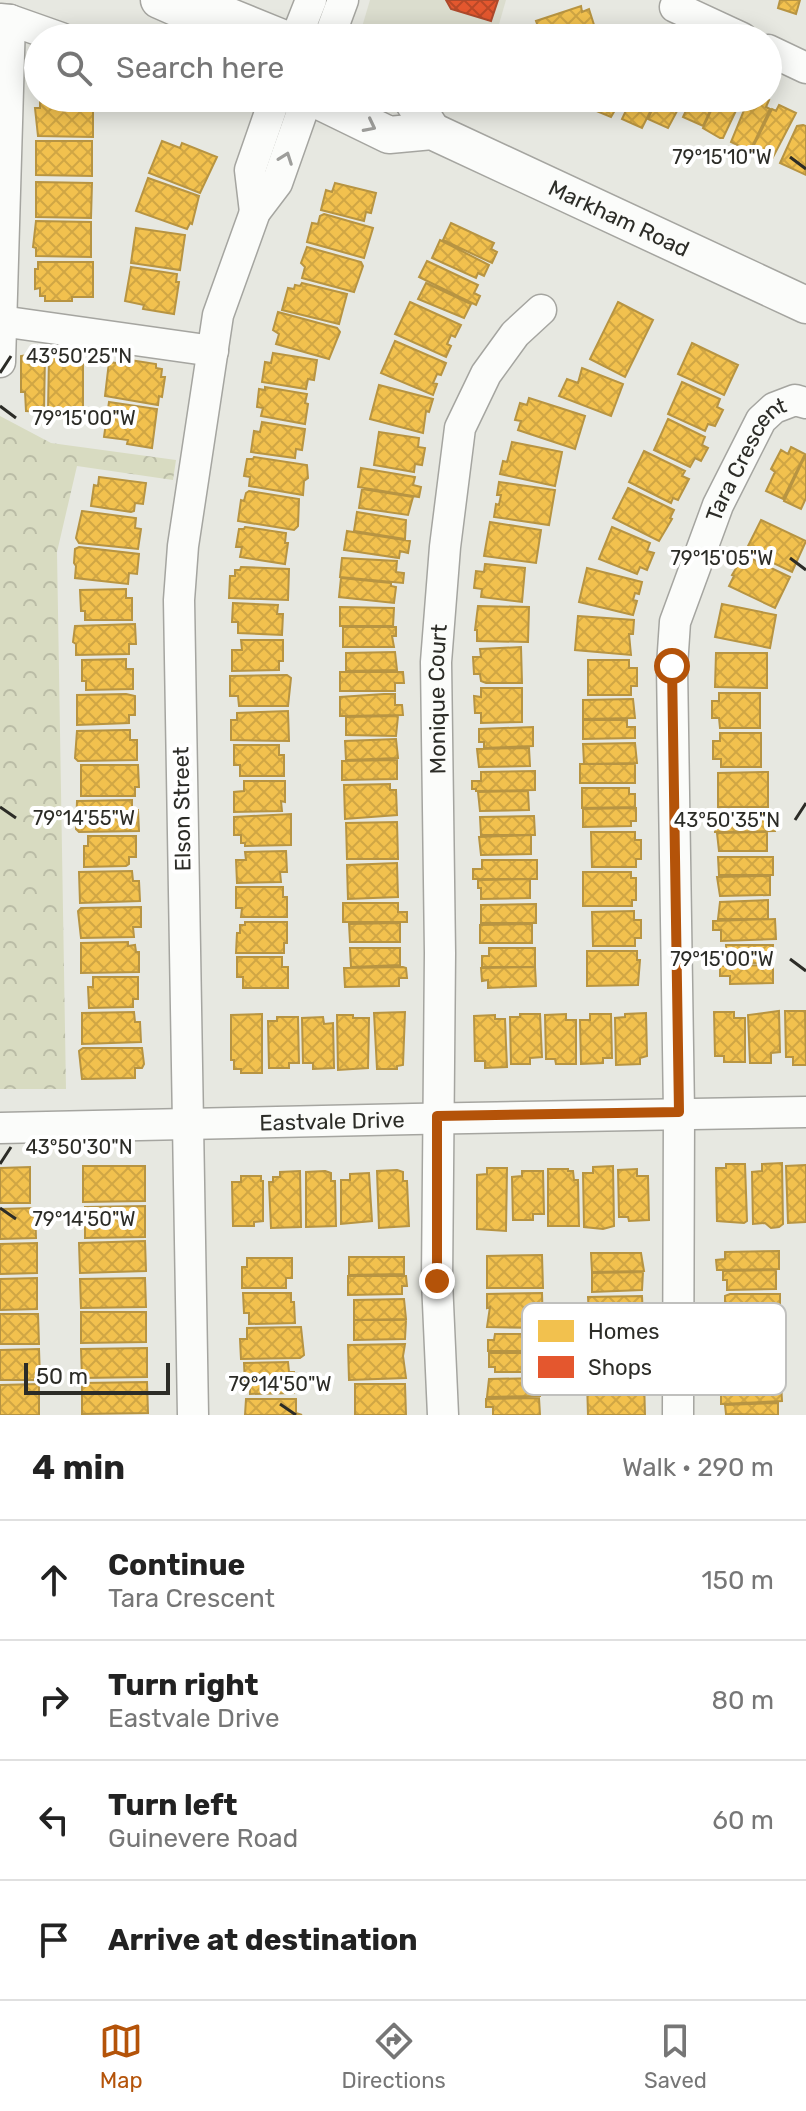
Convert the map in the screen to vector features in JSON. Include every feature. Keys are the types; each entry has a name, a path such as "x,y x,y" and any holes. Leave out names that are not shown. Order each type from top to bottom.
{"main road":[{"path":"183,16 228,16 248,24"},
{"path":"342,112 389,135 432,131 420,112"},
{"name":"Markham Road","path":"432,131 806,305"}],"street":[{"path":"302,24 311,0"},
{"path":"334,24 343,0"},
{"path":"675,7 712,24"},
{"path":"0,362 5,19 24,25"},
{"path":"782,57 806,68"},
{"name":"Elson Street","path":"255,212 250,170 270,112"},
{"name":"Elson Street","path":"193,1415 179,600 183,546 218,315 255,212 277,183 302,112"},
{"name":"Monique Court","path":"443,1415 437,1281 440,953 436,662 460,428 486,374 515,334 541,310"},
{"path":"1,321 213,351"},
{"name":"Tara Crescent","path":"678,1303 679,1112 672,666 675,622 718,505 761,420 774,408 795,400 806,403"},
{"name":"Eastvale Drive","path":"0,1128 437,1116 806,1112"},
{"name":"Tara Crescent","path":"678,1395 678,1415"}],"shaded area":[{"path":"370,0 506,0 499,24 363,24"}],"green space":[{"path":"0,416 51,443 176,460 173,480 77,466 57,552 66,1089 0,1089"}],"building: Homes":[{"path":"780,0 800,0 796,14 778,8"},
{"path":"581,6 582,12 589,9 594,24 537,24 536,21"},
{"path":"782,106 796,113 771,161 751,151 770,112 782,112"},
{"path":"35,112 93,112 93,137 38,136"},
{"path":"625,112 650,112 642,128 622,119"},
{"path":"651,112 677,112 668,128 648,119"},
{"path":"685,112 710,112 703,126 683,117"},
{"path":"710,112 735,112 723,138 703,128"},
{"path":"743,112 769,112 750,151 731,142"},
{"path":"797,126 806,126 806,175 780,163"},
{"path":"36,141 92,141 92,176 36,175"},
{"path":"162,141 180,148 182,143 217,157 200,193 149,173"},
{"path":"148,178 199,196 192,224 187,229 136,211"},
{"path":"36,182 92,183 91,218 36,217"},
{"path":"335,183 376,193 371,213 366,212 364,221 321,210 326,190 332,192"},
{"path":"324,214 373,228 364,258 307,242 312,223 318,224 320,216"},
{"path":"36,221 91,222 91,257 36,256 36,248 33,247"},
{"path":"451,223 494,243 491,249 497,252 492,263 443,240"},
{"path":"136,228 185,235 180,270 131,263"},
{"path":"440,240 489,265 484,276 478,273 476,278 432,258"},
{"path":"307,247 361,262 363,266 354,292 302,278 305,267 301,263"},
{"path":"427,261 478,285 474,293 480,296 476,305 419,277"},
{"path":"38,262 93,262 93,297 45,301 45,296 40,296 40,288 35,289"},
{"path":"131,267 177,274 176,282 179,282 174,314 143,309 144,305 125,301"},
{"path":"302,283 347,294 339,324 282,310 288,288 294,289 295,285"},
{"path":"426,283 471,304 464,318 418,299"},
{"path":"410,302 461,325 455,337 451,335 447,344 451,346 446,357 395,334"},
{"path":"618,302 653,320 625,377 590,359"},
{"path":"278,312 337,328 340,332 329,359 276,344 279,334 273,330"},
{"path":"395,341 446,363 433,383 437,384 433,395 381,373"},
{"path":"692,343 738,365 724,395 678,374"},
{"path":"273,353 317,360 314,380 308,379 306,389 262,382 265,362 271,363"},
{"path":"45,354 44,412 26,411 25,392 21,392 21,356"},
{"path":"49,356 83,356 83,412 48,411"},
{"path":"130,360 156,364 156,368 162,369 161,377 165,377 158,405 105,396 109,362 129,365"},
{"path":"582,368 623,384 611,416 559,396 567,379 578,383"},
{"path":"682,382 720,399 717,407 723,410 715,426 708,424 705,431 668,414"},
{"path":"379,385 433,399 429,412 426,411 423,433 370,419"},
{"path":"265,387 307,394 305,424 261,416 263,408 257,407 259,389 265,390"},
{"path":"529,398 585,416 575,449 518,430 521,421 515,420 520,403 527,405"},
{"path":"109,402 157,409 152,448 127,444 128,440 104,437"},
{"path":"668,419 705,437 702,445 708,448 701,461 695,458 690,467 654,450"},
{"path":"262,422 305,429 302,450 296,449 295,458 251,452 254,431 260,432"},
{"path":"379,432 419,438 418,447 425,448 422,465 415,464 414,472 374,465"},
{"path":"512,442 562,452 555,486 500,474"},
{"path":"791,447 805,454 783,499 766,491 775,472 771,469 781,450 788,454"},
{"path":"644,451 685,471 682,476 689,479 678,500 673,498 671,503 629,482"},
{"path":"806,454 806,498 801,509 784,501"},
{"path":"254,457 307,465 308,478 304,481 303,495 249,486 250,477 244,476 247,459"},
{"path":"361,468 415,477 413,485 421,487 419,497 358,487"},
{"path":"99,477 146,483 143,504 135,503 131,512 91,506 94,485 98,486"},
{"path":"499,482 555,490 549,525 494,517 501,495 497,495"},
{"path":"628,488 674,510 659,541 613,518"},
{"path":"362,489 413,497 408,515 359,508"},
{"path":"249,491 299,499 298,526 294,530 238,521 241,500 244,501"},
{"path":"82,511 136,518 135,528 141,529 138,549 79,543 76,538"},
{"path":"357,512 406,520 405,539 354,531"},
{"path":"761,520 806,541 792,572 746,550"},
{"path":"490,522 541,530 536,563 484,556"},
{"path":"245,527 286,533 285,564 240,557 242,547 236,547 239,529"},
{"path":"612,527 650,543 647,551 654,553 647,570 640,567 637,574 599,559"},
{"path":"347,531 410,541 408,553 400,551 399,558 344,550"},
{"path":"75,549 139,554 137,574 129,573 128,584 75,578"},
{"path":"744,555 790,577 775,608 729,586"},
{"path":"342,558 397,561 396,572 404,573 403,583 340,577"},
{"path":"485,564 525,568 522,602 481,597 482,589 474,588 476,571 484,572"},
{"path":"241,567 289,569 288,600 229,598 230,576 235,576 235,570"},
{"path":"587,568 642,582 639,594 635,593 633,600 637,601 633,615 579,602"},
{"path":"341,578 391,583 396,587 394,603 339,597"},
{"path":"126,589 126,598 132,598 132,620 85,620 85,611 81,611 80,590"},
{"path":"233,603 278,605 277,614 283,614 282,635 238,633 238,622 232,622"},
{"path":"722,604 776,615 770,648 715,637"},
{"path":"478,606 529,607 528,642 477,641"},
{"path":"340,607 394,608 393,626 340,626"},
{"path":"578,616 634,620 633,634 629,634 631,655 575,650"},
{"path":"135,624 136,644 129,644 129,654 76,655 76,644 73,642 75,626"},
{"path":"343,627 396,627 396,636 392,636 394,647 343,647"},
{"path":"241,640 283,640 283,661 279,661 279,670 232,671 232,650 242,650"},
{"path":"521,647 522,683 486,683 481,681 480,674 474,674 473,657 481,657 480,649"},
{"path":"395,652 397,670 346,671 346,653"},
{"path":"716,653 767,653 767,688 715,687"},
{"path":"126,659 126,669 133,669 133,689 86,690 86,681 82,681 82,660"},
{"path":"588,660 629,660 629,668 637,668 637,686 631,686 631,695 588,695"},
{"path":"340,672 403,672 404,683 395,683 395,691 340,691"},
{"path":"287,675 291,678 288,706 239,706 238,696 230,696 230,676"},
{"path":"481,688 522,688 522,722 481,723 481,713 475,713 474,696 481,697"},
{"path":"719,693 760,693 760,728 720,728 719,718 712,718 712,701 719,701"},
{"path":"395,694 395,705 402,705 403,715 340,716 340,697"},
{"path":"77,695 135,696 135,715 129,715 129,723 77,725"},
{"path":"633,699 635,718 583,719 583,700"},
{"path":"288,711 289,741 231,740 231,720 237,720 237,713"},
{"path":"398,716 396,736 346,735 346,717"},
{"path":"583,720 627,720 627,727 635,727 635,738 583,739"},
{"path":"533,727 533,746 484,748 484,742 479,742 479,729"},
{"path":"130,730 130,740 137,740 137,760 78,761 75,758 77,731"},
{"path":"720,733 761,733 761,767 721,767 721,759 713,759 713,741 720,741"},
{"path":"396,739 398,758 346,760 345,741"},
{"path":"635,743 637,763 584,764 583,744"},
{"path":"234,745 279,745 279,755 284,755 284,776 240,776 240,765 234,765"},
{"path":"529,748 530,766 479,767 477,749"},
{"path":"397,760 397,779 342,780 342,761"},
{"path":"580,764 635,764 635,783 580,783"},
{"path":"81,765 138,765 139,787 135,787 135,796 81,796"},
{"path":"535,771 535,790 472,789 472,781 481,781 481,772"},
{"path":"768,772 768,807 718,807 718,773"},
{"path":"244,781 285,781 282,811 234,812 234,792 244,791"},
{"path":"390,784 390,790 396,790 397,815 345,819 344,785"},
{"path":"582,788 629,788 629,794 635,794 635,807 582,808"},
{"path":"528,791 529,810 480,811 478,792"},
{"path":"132,800 132,810 138,810 139,831 79,832 76,829 77,801"},
{"path":"636,808 636,821 631,821 631,826 583,827 583,809"},
{"path":"721,812 774,812 775,831 715,832 715,821 721,821"},
{"path":"291,814 291,845 245,846 241,843 241,835 234,835 234,817"},
{"path":"534,816 535,835 481,835 480,817"},
{"path":"397,822 398,859 347,859 346,823"},
{"path":"591,832 635,832 635,840 641,840 641,859 636,859 636,867 592,867"},
{"path":"767,832 767,851 719,851 717,833"},
{"path":"531,835 531,854 481,855 479,837"},
{"path":"88,836 136,836 136,857 129,857 126,866 84,867 84,846 88,846"},
{"path":"286,851 287,872 280,872 281,882 237,883 236,860 246,860 245,852"},
{"path":"718,857 773,857 773,875 719,875"},
{"path":"482,860 537,860 537,879 473,879 473,869 482,869"},
{"path":"397,863 398,897 348,899 347,865"},
{"path":"132,871 133,881 139,881 140,901 80,903 79,872"},
{"path":"583,872 631,872 631,878 636,878 636,900 632,900 632,906 583,906"},
{"path":"770,876 770,895 720,896 717,877"},
{"path":"530,879 530,898 481,899 478,880"},
{"path":"236,887 283,887 283,897 287,897 287,917 241,917 242,908 236,908"},
{"path":"768,900 768,919 718,919 720,902"},
{"path":"343,903 398,903 398,912 407,912 407,922 343,922"},
{"path":"536,904 536,923 481,923 481,905"},
{"path":"141,907 141,927 133,927 134,937 81,938 78,911 81,908"},
{"path":"634,911 634,920 641,920 641,938 635,938 635,946 593,946 592,912"},
{"path":"775,919 776,939 721,941 721,930 713,930 713,921"},
{"path":"245,922 287,922 284,953 236,953 237,933 240,933 240,925 245,925"},
{"path":"400,923 400,942 350,942 349,924"},
{"path":"532,924 532,943 480,943 480,925"},
{"path":"128,942 128,946 135,945 136,952 139,952 139,972 81,973 81,943"},
{"path":"726,945 773,945 772,963 720,963 720,952 726,952"},
{"path":"350,948 400,948 400,965 351,967"},
{"path":"489,948 535,948 535,967 482,967 482,956 489,956"},
{"path":"587,951 637,951 637,960 640,960 638,985 587,986"},
{"path":"237,957 282,957 282,967 288,967 288,988 243,988 243,977 237,977"},
{"path":"773,965 773,983 730,984 730,976 720,976 720,966"},
{"path":"403,967 406,968 407,978 399,978 399,986 345,987 344,968"},
{"path":"535,967 536,986 488,988 488,980 482,981 481,968"},
{"path":"93,977 138,977 138,999 133,999 133,1007 89,1008 88,987 93,987"},
{"path":"779,1011 780,1052 771,1053 771,1063 750,1063 748,1015"},
{"path":"785,1011 805,1011 806,1065 793,1065 793,1057 786,1057"},
{"path":"134,1012 135,1022 140,1022 141,1042 82,1044 82,1013"},
{"path":"405,1012 403,1065 397,1066 397,1069 377,1069 374,1013"},
{"path":"714,1012 734,1012 734,1018 745,1018 745,1062 724,1062 724,1056 715,1056"},
{"path":"646,1013 647,1056 640,1058 640,1064 616,1065 615,1018"},
{"path":"262,1014 262,1073 241,1073 241,1069 234,1069 234,1060 231,1060 231,1015"},
{"path":"520,1014 540,1014 542,1057 530,1058 530,1064 511,1064 510,1017 520,1017"},
{"path":"566,1014 566,1020 576,1020 576,1064 556,1064 555,1059 546,1059 545,1015"},
{"path":"590,1014 611,1014 612,1058 603,1058 603,1063 581,1064 580,1020 590,1020"},
{"path":"337,1015 369,1018 368,1068 338,1070"},
{"path":"495,1015 495,1019 505,1019 507,1067 485,1068 485,1061 475,1061 474,1016"},
{"path":"277,1017 298,1017 299,1063 289,1063 289,1068 269,1068 268,1021 277,1021"},
{"path":"323,1017 324,1024 333,1023 334,1068 313,1069 313,1063 303,1063 302,1018"},
{"path":"83,1048 142,1048 144,1064 142,1068 135,1068 135,1078 82,1079 79,1051"},
{"path":"782,1163 783,1224 771,1228 765,1223 753,1224 752,1172 762,1171 762,1164"},
{"path":"726,1164 745,1164 747,1221 744,1223 717,1221 716,1168 726,1168"},
{"path":"806,1165 806,1222 788,1223 786,1166"},
{"path":"83,1166 145,1166 145,1201 83,1202"},
{"path":"613,1166 614,1226 603,1229 584,1227 583,1173 593,1173 593,1167"},
{"path":"30,1167 30,1203 0,1203 0,1168"},
{"path":"487,1168 507,1168 506,1231 477,1229 477,1175 487,1174"},
{"path":"548,1169 568,1169 573,1171 574,1180 578,1180 579,1226 548,1226"},
{"path":"637,1169 637,1176 648,1176 649,1220 629,1221 628,1217 619,1217 618,1170"},
{"path":"300,1171 301,1227 271,1228 269,1182 273,1182 273,1177 280,1177 280,1172"},
{"path":"377,1171 403,1172 403,1181 407,1181 409,1226 379,1228"},
{"path":"522,1171 543,1171 544,1214 533,1214 533,1220 513,1220 512,1177 522,1176"},
{"path":"306,1172 331,1173 331,1181 335,1181 336,1226 306,1227"},
{"path":"369,1173 372,1221 341,1224 341,1180 350,1180 350,1174"},
{"path":"241,1176 261,1176 263,1181 263,1221 254,1222 254,1226 233,1226 232,1182 241,1182"},
{"path":"145,1206 145,1237 85,1238 85,1207"},
{"path":"35,1208 36,1238 0,1239 0,1209"},
{"path":"145,1241 146,1271 80,1273 79,1243"},
{"path":"37,1243 37,1273 0,1274 0,1244"},
{"path":"779,1251 779,1269 717,1270 716,1260 725,1259 725,1252"},
{"path":"591,1253 641,1253 644,1271 592,1272"},
{"path":"542,1255 543,1288 487,1288 487,1256"},
{"path":"349,1257 404,1257 404,1274 349,1275"},
{"path":"247,1258 292,1258 292,1278 286,1278 286,1288 242,1288 242,1267 247,1267"},
{"path":"776,1270 776,1289 727,1290 727,1280 723,1280 723,1271"},
{"path":"643,1272 642,1290 592,1292 592,1273"},
{"path":"348,1276 406,1276 407,1286 402,1286 402,1294 348,1295"},
{"path":"37,1278 37,1309 0,1310 0,1279"},
{"path":"145,1278 146,1307 81,1308 80,1279"},
{"path":"243,1293 291,1293 295,1323 249,1324 249,1313 244,1313"},
{"path":"542,1293 542,1303 522,1303 522,1328 487,1327 490,1307 487,1308 487,1294"},
{"path":"780,1294 780,1303 725,1303 725,1296"},
{"path":"642,1296 642,1303 588,1303 588,1297"},
{"path":"404,1299 406,1319 354,1320 354,1300"},
{"path":"81,1312 146,1312 146,1342 81,1343"},
{"path":"0,1314 38,1314 39,1344 0,1344"},
{"path":"354,1320 406,1320 405,1339 354,1340"},
{"path":"301,1327 304,1355 300,1358 241,1359 240,1339 247,1339 247,1328"},
{"path":"495,1334 522,1334 522,1351 488,1351 488,1340 494,1340"},
{"path":"405,1344 406,1378 349,1380 348,1345"},
{"path":"147,1348 147,1377 82,1378 81,1349"},
{"path":"39,1349 40,1380 0,1380 0,1350"},
{"path":"489,1353 522,1353 522,1372 495,1372 495,1367 489,1367"},
{"path":"288,1362 289,1372 294,1372 294,1393 250,1394 250,1384 245,1384 244,1363"},
{"path":"522,1378 522,1395 540,1396 487,1397 489,1379"},
{"path":"147,1382 148,1413 82,1414 82,1383"},
{"path":"39,1384 39,1415 0,1415 0,1385"},
{"path":"355,1384 405,1384 406,1415 355,1415"},
{"path":"587,1395 644,1395 645,1415 588,1415"},
{"path":"721,1395 782,1395 782,1401 721,1404"},
{"path":"539,1398 540,1415 493,1415 493,1407 486,1407 486,1399"},
{"path":"246,1399 296,1399 296,1413 302,1415 245,1415"},
{"path":"778,1403 778,1415 726,1414 725,1405"}],"building: Shops":[{"path":"446,0 498,0 491,21 451,9"}],"route":[{"path":"437,1281 437,1116 679,1112 672,666"}]}
